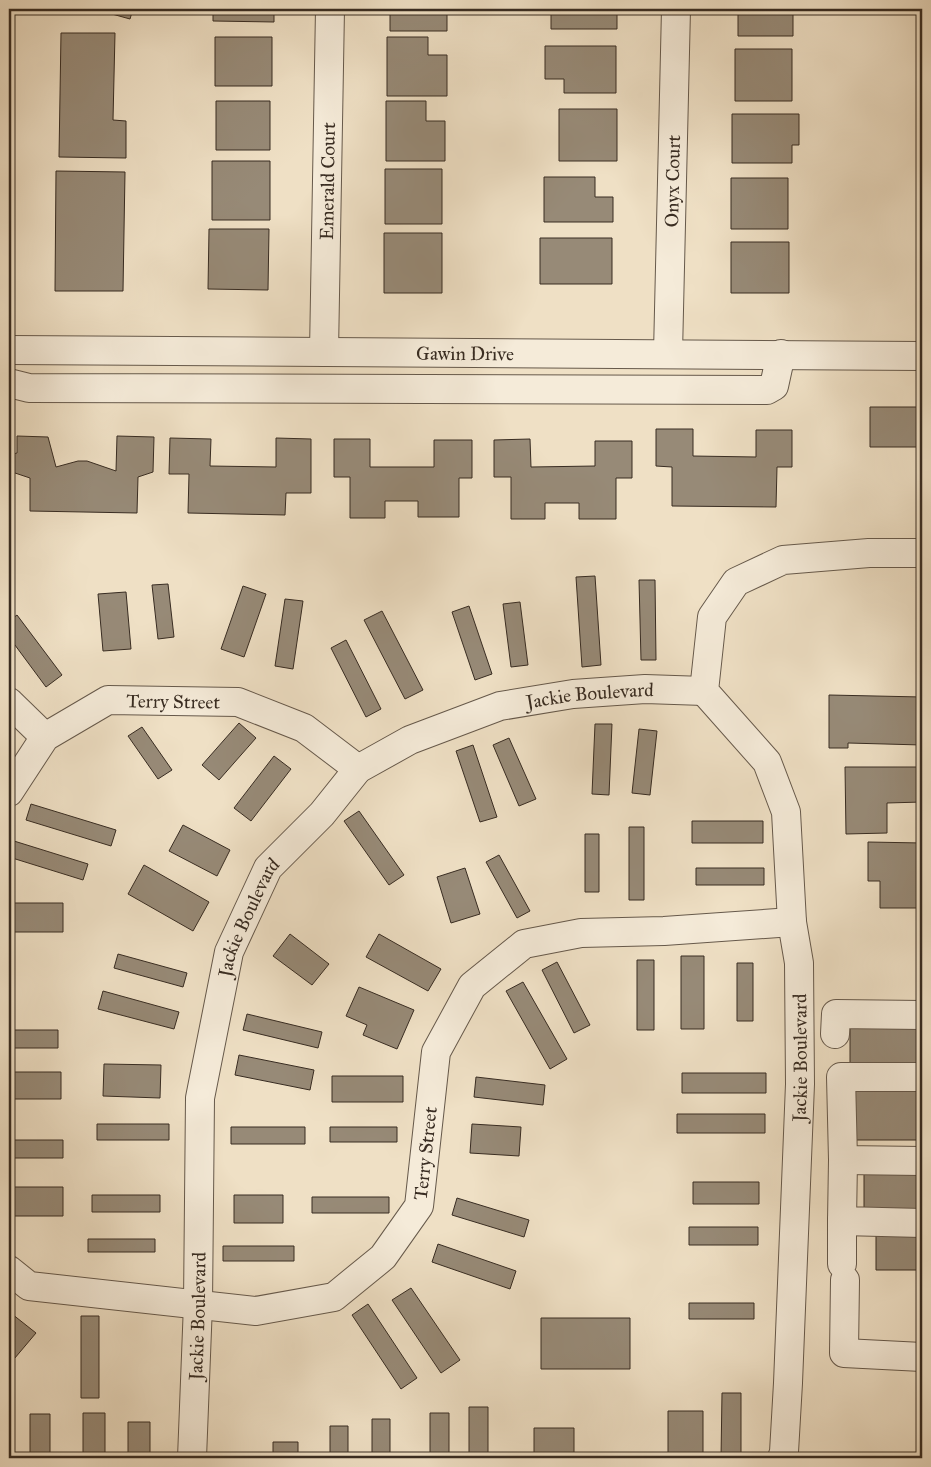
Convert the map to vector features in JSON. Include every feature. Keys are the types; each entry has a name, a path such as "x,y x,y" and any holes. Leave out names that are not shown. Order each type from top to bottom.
{"street":[{"name":"Emerald Court","path":"314,388 319,352 330,9"},
{"name":"Onyx Court","path":"668,353 676,9"},
{"name":"Gawin Drive","path":"9,350 922,356"},
{"path":"154,351 154,388"},
{"path":"482,353 482,389"},
{"path":"626,353 626,389"},
{"path":"9,383 29,388 767,390 774,386 781,354"},
{"path":"704,690 712,617 736,582 783,560 869,553 922,553"},
{"name":"Jackie Boulevard","path":"192,1458 198,1304 200,1098 229,952 268,868 322,814 358,770 410,740 500,706 573,694 645,689 704,690 767,762 786,812 792,922 799,963 800,1084 788,1383 783,1455"},
{"name":"Terry Street","path":"9,792 45,737 108,700 238,702 304,728 358,770"},
{"path":"9,702 45,737"},
{"name":"Terry Street","path":"9,1270 29,1286 256,1311 334,1296 383,1258 419,1206 436,1052 472,986 524,944 581,933 664,931 792,922"},
{"path":"835,1034 836,1014 922,1015"},
{"path":"922,1077 841,1077 844,1353 922,1358"},
{"path":"843,1160 922,1161"},
{"path":"842,1221 922,1223"}],"building":[{"path":"94,9 133,9 130,19"},
{"path":"213,9 274,9 274,22 213,21"},
{"path":"390,9 447,9 447,31 390,31"},
{"path":"551,9 617,9 617,29 551,29"},
{"path":"738,9 793,9 793,36 738,36"},
{"path":"61,33 115,33 113,120 126,121 126,158 59,157"},
{"path":"215,37 272,37 272,86 215,86"},
{"path":"387,37 428,37 428,55 447,55 447,96 387,96"},
{"path":"545,46 616,46 616,93 564,93 564,79 545,79"},
{"path":"735,49 792,49 792,101 735,101"},
{"path":"216,101 270,101 270,150 216,150"},
{"path":"386,101 426,101 426,121 445,121 445,161 386,161"},
{"path":"559,109 617,109 617,161 559,161"},
{"path":"732,114 799,114 799,145 792,145 792,163 732,163"},
{"path":"212,161 270,161 270,220 212,220"},
{"path":"385,169 442,169 442,224 385,224"},
{"path":"56,171 125,172 123,291 55,291"},
{"path":"544,177 595,177 595,197 613,197 613,222 544,222"},
{"path":"731,178 788,178 788,229 731,229"},
{"path":"209,229 269,229 268,290 208,289"},
{"path":"384,233 442,233 442,293 384,293"},
{"path":"540,238 612,238 612,284 540,284"},
{"path":"731,242 789,242 789,293 731,293"},
{"path":"870,407 922,407 922,447 870,447"},
{"path":"656,429 693,429 693,456 756,457 756,430 792,430 792,467 777,467 776,507 672,506 672,467 656,466"},
{"path":"17,436 48,437 56,467 78,461 87,461 116,471 117,436 154,437 153,472 138,477 137,513 30,511 30,478 9,471 9,455 17,453"},
{"path":"170,438 211,439 210,466 276,467 276,438 311,439 311,493 286,493 285,515 188,513 189,474 169,474"},
{"path":"334,439 370,439 370,467 434,467 434,440 472,440 472,478 459,478 459,517 418,517 418,501 385,501 385,518 350,518 350,477 334,477"},
{"path":"530,439 531,467 595,466 595,441 632,441 632,478 616,478 616,519 579,519 579,503 545,503 545,519 511,519 511,477 494,477 494,440"},
{"path":"595,576 601,665 582,667 576,577"},
{"path":"639,580 655,580 656,660 641,660"},
{"path":"168,584 174,637 158,639 152,585"},
{"path":"243,586 266,594 244,657 221,649"},
{"path":"126,592 131,649 103,651 98,594"},
{"path":"285,599 303,601 293,669 275,666"},
{"path":"520,602 528,665 511,667 503,604"},
{"path":"469,606 492,674 475,680 452,612"},
{"path":"382,611 423,690 405,699 364,620"},
{"path":"17,615 62,675 46,687 9,637 9,621"},
{"path":"346,640 381,709 366,717 331,648"},
{"path":"829,695 922,697 922,745 848,743 848,748 829,748"},
{"path":"239,723 256,738 219,780 202,765"},
{"path":"595,724 612,724 609,795 592,794"},
{"path":"142,727 172,770 158,779 128,736"},
{"path":"639,729 657,731 650,795 632,793"},
{"path":"509,738 536,799 519,806 493,745"},
{"path":"473,745 497,817 480,822 456,751"},
{"path":"274,756 291,769 251,821 234,808"},
{"path":"845,767 922,767 922,802 887,803 887,833 846,834"},
{"path":"31,804 116,830 111,846 26,820"},
{"path":"359,811 404,875 389,885 344,821"},
{"path":"692,821 763,821 763,843 692,843"},
{"path":"183,825 230,850 217,876 169,851"},
{"path":"629,827 644,827 644,900 629,900"},
{"path":"585,834 599,834 599,892 585,892"},
{"path":"14,841 88,864 83,880 9,857"},
{"path":"868,842 922,843 922,908 880,908 880,881 868,881"},
{"path":"499,855 530,911 517,918 486,862"},
{"path":"144,865 209,902 193,931 128,894"},
{"path":"465,868 480,914 451,923 437,877"},
{"path":"696,868 764,868 764,885 696,885"},
{"path":"10,903 63,903 63,932 10,932"},
{"path":"290,934 329,964 312,985 273,956"},
{"path":"379,934 441,969 428,991 366,957"},
{"path":"118,954 187,973 183,987 114,968"},
{"path":"681,956 704,956 704,1029 681,1029"},
{"path":"637,960 654,960 654,1030 637,1030"},
{"path":"557,962 590,1025 574,1033 542,970"},
{"path":"737,963 753,963 753,1021 737,1021"},
{"path":"523,982 567,1059 550,1069 506,991"},
{"path":"359,987 414,1010 397,1049 363,1035 367,1025 346,1016"},
{"path":"103,991 179,1012 174,1029 98,1009"},
{"path":"247,1014 322,1032 318,1048 243,1030"},
{"path":"850,1023 922,1023 922,1064 850,1064"},
{"path":"9,1030 58,1030 58,1048 9,1048"},
{"path":"239,1055 314,1070 310,1090 235,1075"},
{"path":"104,1064 161,1065 160,1098 103,1096"},
{"path":"9,1072 61,1072 61,1099 9,1099"},
{"path":"682,1073 766,1073 766,1093 682,1093"},
{"path":"332,1076 403,1076 403,1102 332,1102"},
{"path":"476,1077 545,1085 543,1105 474,1097"},
{"path":"855,1082 922,1082 922,1140 855,1140"},
{"path":"677,1114 765,1114 765,1133 677,1133"},
{"path":"97,1124 169,1124 169,1140 97,1140"},
{"path":"472,1124 521,1127 519,1156 470,1153"},
{"path":"231,1127 305,1127 305,1144 231,1144"},
{"path":"330,1127 397,1127 397,1142 330,1142"},
{"path":"9,1140 63,1140 63,1158 9,1158"},
{"path":"864,1174 922,1174 922,1209 864,1209"},
{"path":"693,1182 759,1182 759,1204 693,1204"},
{"path":"9,1187 63,1187 63,1216 9,1216"},
{"path":"92,1195 160,1195 160,1212 92,1212"},
{"path":"234,1195 283,1195 283,1223 234,1223"},
{"path":"312,1197 389,1197 389,1213 312,1213"},
{"path":"457,1198 529,1220 524,1237 452,1215"},
{"path":"689,1227 758,1227 758,1245 689,1245"},
{"path":"876,1229 922,1229 922,1270 876,1270"},
{"path":"88,1239 155,1239 155,1252 88,1252"},
{"path":"438,1244 516,1271 510,1289 432,1262"},
{"path":"223,1246 294,1246 294,1261 223,1261"},
{"path":"411,1288 460,1360 441,1373 392,1300"},
{"path":"689,1303 754,1303 754,1319 689,1319"},
{"path":"368,1304 417,1378 401,1389 352,1315"},
{"path":"12,1314 36,1333 9,1365 9,1318"},
{"path":"81,1316 99,1316 99,1398 81,1398"},
{"path":"541,1318 630,1318 630,1369 541,1369"},
{"path":"722,1393 741,1393 741,1458 721,1458"},
{"path":"469,1407 488,1407 488,1458 469,1458"},
{"path":"668,1411 703,1411 703,1458 668,1458"},
{"path":"83,1413 105,1413 105,1458 83,1458"},
{"path":"430,1413 449,1413 449,1458 430,1458"},
{"path":"30,1414 50,1414 50,1458 30,1458"},
{"path":"372,1419 390,1419 390,1458 372,1458"},
{"path":"128,1422 150,1422 150,1458 128,1458"},
{"path":"330,1426 348,1426 348,1458 330,1458"},
{"path":"534,1428 574,1428 574,1458 534,1458"},
{"path":"273,1442 298,1442 298,1458 273,1458"}]}
